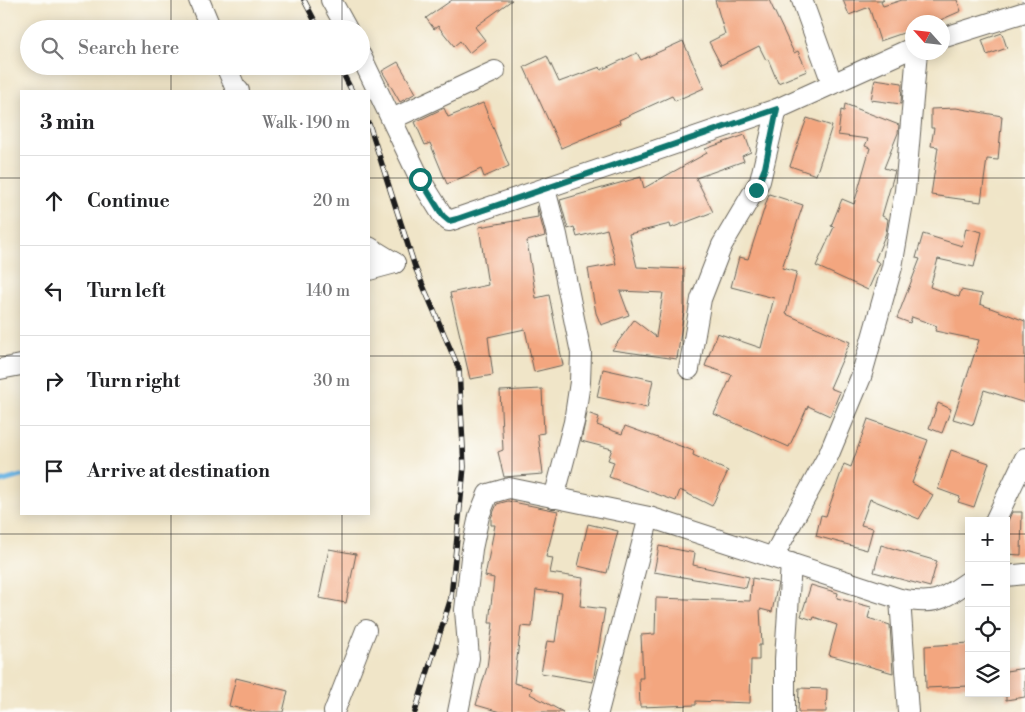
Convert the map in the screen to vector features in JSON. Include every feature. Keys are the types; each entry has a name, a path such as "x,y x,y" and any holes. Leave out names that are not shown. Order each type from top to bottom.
{"street":[{"path":"199,0 207,20"},
{"path":"331,0 342,20"},
{"path":"802,0 832,83"},
{"path":"950,35 1025,12"},
{"path":"370,74 420,179 443,216 449,221 777,109 905,51"},
{"path":"785,712 782,560 861,377 892,267 905,191 916,60"},
{"path":"392,119 495,71"},
{"path":"230,75 235,87 239,90"},
{"path":"689,369 701,299 722,245 760,181 777,109"},
{"path":"546,189 581,353 580,382 574,422 554,498"},
{"path":"370,248 395,263 370,270"},
{"path":"0,369 20,365"},
{"path":"997,517 1025,458"},
{"path":"458,712 469,658 464,610 478,516 488,494 509,488 649,518 900,600 920,603 941,601 965,584"},
{"path":"598,712 649,518"},
{"path":"1010,576 1025,574"},
{"path":"900,600 908,712"},
{"path":"334,712 366,630"}],"building":[{"path":"452,0 512,0 475,27 485,40 469,53 460,41 454,46 438,26 434,29 426,18"},
{"path":"715,0 769,0 794,53 798,51 807,71 778,83 768,59 766,60 759,46 721,65 709,42 725,34"},
{"path":"843,0 884,0 881,2 883,6 902,0 957,0 961,11 950,16 905,15 905,32 880,41 869,7 849,15"},
{"path":"1002,33 1007,48 987,55 982,40"},
{"path":"683,41 704,88 675,101 672,96 619,120 620,123 561,148 524,67 547,56 559,82 600,67 601,70 637,53 641,60"},
{"path":"398,62 416,93 400,102 382,71"},
{"path":"875,79 902,83 901,104 871,100"},
{"path":"483,103 509,166 484,177 481,169 447,184 430,143 425,145 415,122 444,108 448,117"},
{"path":"845,104 899,125 898,133 884,168 895,171 882,216 888,219 886,233 875,260 880,263 868,290 816,266 834,227 831,226 842,199 854,204 870,148 865,146 868,139 838,135 841,110 844,111"},
{"path":"956,108 1002,116 998,160 987,159 981,202 931,195 938,147 931,146 934,128 931,128 931,109"},
{"path":"807,118 832,126 816,175 790,166"},
{"path":"745,135 751,152 742,156 744,161 696,178 713,212 671,228 670,224 629,234 637,267 684,269 684,312 677,359 612,350 634,320 656,337 663,293 620,291 629,315 601,325 596,313 588,269 616,264 607,229 577,237 574,227 568,229 560,200 641,177 644,188 707,153 705,149"},
{"path":"769,194 803,205 782,268 797,272 786,314 850,342 830,388 840,392 830,416 808,406 789,447 714,414 732,375 705,366 717,333 761,348 774,298 731,287 739,257 748,259"},
{"path":"537,206 545,236 527,241 536,298 549,295 563,365 534,372 525,329 488,337 493,375 470,379 450,293 488,285 479,227 538,217"},
{"path":"966,228 982,232 974,267 938,259 930,287 959,297 961,290 982,294 980,304 1025,321 1025,403 984,390 973,425 953,419 979,340 935,331 937,326 912,317 910,323 897,318 920,259 916,258 923,234 962,246"},
{"path":"603,369 653,380 647,408 597,397"},
{"path":"542,389 544,433 538,434 543,474 504,477 498,452 503,450 500,391"},
{"path":"938,403 951,409 942,433 929,428"},
{"path":"587,413 599,417 597,425 622,434 625,426 694,451 693,455 728,471 712,506 680,490 676,501 609,477 614,462 608,460 612,449 581,441"},
{"path":"868,419 928,440 912,483 933,495 919,519 870,499 861,525 873,528 867,550 816,536 821,515 826,516 844,464 851,467"},
{"path":"951,450 989,463 974,507 958,502 960,497 938,489"},
{"path":"508,501 558,511 546,557 553,558 550,573 583,578 580,606 605,609 593,682 541,673 547,641 555,642 562,593 536,590 532,627 521,626 514,683 532,688 530,694 563,712 500,712 476,705 487,667 493,623 489,623 494,578 485,576 495,525 491,525 491,518 497,504"},
{"path":"1012,512 1022,512 1021,555 1010,554 1010,517"},
{"path":"588,524 618,531 607,573 578,566"},
{"path":"881,545 937,561 930,587 874,572"},
{"path":"659,546 695,553 693,565 749,577 746,588 654,572"},
{"path":"329,549 356,554 346,603 319,598"},
{"path":"752,578 778,583 772,612 760,609 762,645 759,645 759,660 751,660 750,703 696,701 696,705 640,707 639,678 643,678 641,635 655,634 656,598 750,601"},
{"path":"811,585 838,593 837,598 871,607 868,618 890,625 893,673 829,655 837,625 814,617 813,620 801,616"},
{"path":"965,643 965,686 926,688 925,646"},
{"path":"1025,668 1025,697 1006,700 1006,697 1010,697 1010,670"},
{"path":"236,678 288,691 283,712 256,712 229,706"},
{"path":"799,688 827,689 826,712 798,712"}],"waterway":[{"path":"0,482 20,476"}],"railway":[{"path":"304,0 314,20"},
{"path":"344,75 351,90"},
{"path":"370,127 415,267 459,369 464,467 451,598 415,712"}],"route":[{"path":"420,179 443,216 449,221 777,109 765,168 756,190"}]}
